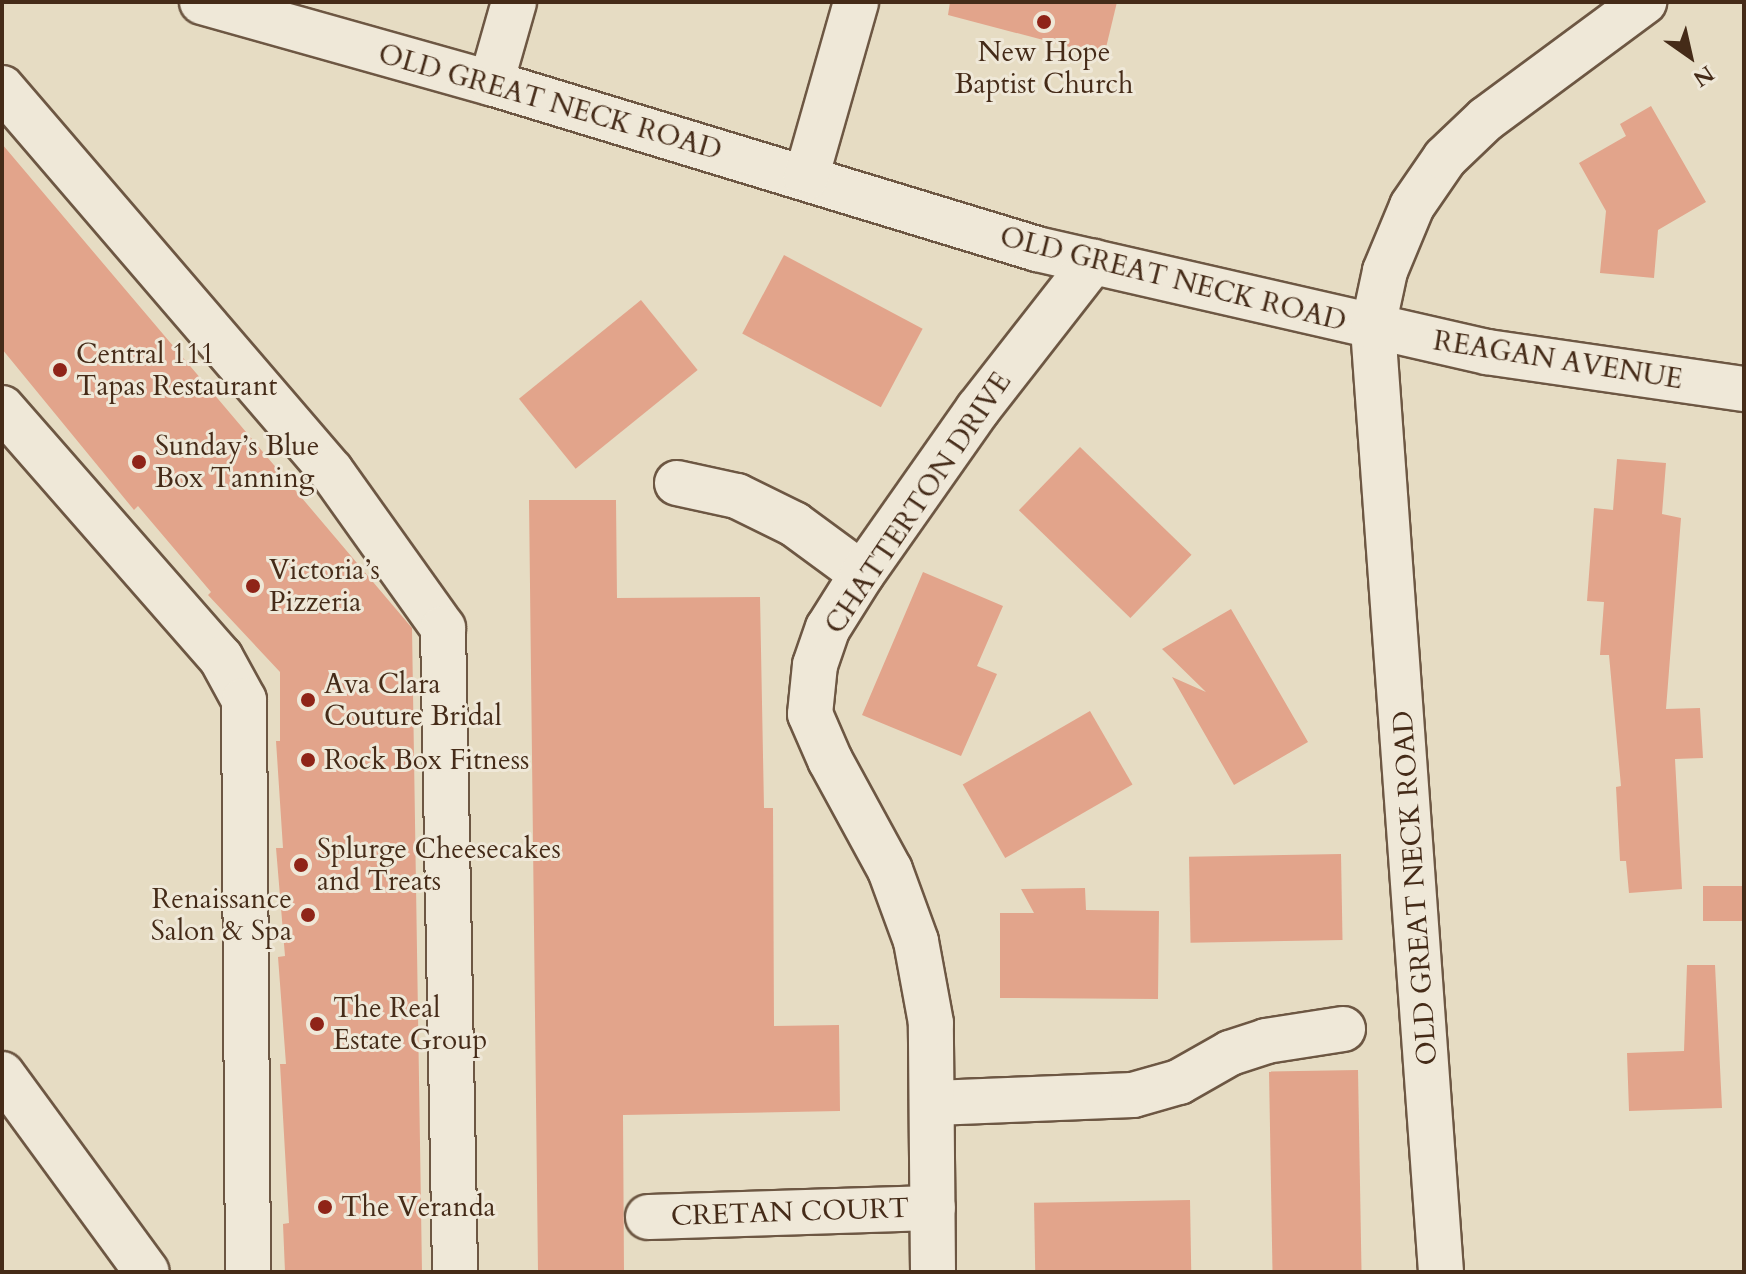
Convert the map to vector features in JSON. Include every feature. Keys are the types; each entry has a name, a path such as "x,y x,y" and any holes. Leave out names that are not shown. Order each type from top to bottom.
{"street":[{"name":"OLD GREAT NECK ROAD","path":"202,2 491,83 1093,262 1373,327 1441,1272"},
{"path":"491,83 514,2"},
{"path":"806,178 856,2"},
{"path":"1373,327 1385,271 1412,206 1445,158 1486,119 1644,2"},
{"path":"2,88 331,471 443,628 455,1272"},
{"name":"CHATTERTON DRIVE","path":"933,1272 931,1023 916,941 890,870 830,760 810,714 815,665 828,628 862,574 978,409 1093,262"},
{"name":"REAGAN AVENUE","path":"1373,327 1487,352 1744,389"},
{"path":"2,408 221,658 244,700 248,1272"},
{"path":"677,483 737,496 794,524 862,574"},
{"path":"934,1103 1133,1095 1179,1082 1230,1053 1266,1041 1343,1029"},
{"path":"2,1074 137,1269"},
{"name":"CRETAN COURT","path":"648,1217 933,1208"}],"building":[{"name":"New Hope Baptist Church","path":"950,2 1117,2 1104,56 948,15"},
{"path":"1651,106 1706,202 1658,230 1654,278 1600,273 1606,211 1579,163 1626,136 1620,124"},
{"path":"2,144 412,628 422,1272 285,1272 283,1224 289,1223 280,1064 286,1064 278,957 285,956 276,848 283,848 276,741 280,741 280,672 208,595 211,592 138,506 134,510 2,349"},
{"path":"784,255 923,329 881,407 742,334"},
{"path":"641,300 698,370 576,469 519,399"},
{"path":"1080,447 1191,555 1130,618 1019,510"},
{"path":"1617,459 1666,463 1662,514 1681,518 1666,709 1700,708 1703,758 1675,759 1682,889 1629,893 1626,861 1620,861 1616,787 1621,786 1609,655 1600,655 1604,602 1587,601 1594,508 1613,510"},
{"path":"529,500 616,500 617,598 760,597 764,808 773,808 774,1026 839,1025 840,1111 623,1115 624,1272 538,1272"},
{"path":"923,572 1003,606 977,666 997,674 961,756 862,715"},
{"path":"1231,609 1308,742 1234,785 1172,677 1206,692 1162,649"},
{"path":"1090,711 1132,785 1005,858 963,784"},
{"path":"1341,854 1343,940 1191,943 1189,857"},
{"path":"1703,886 1744,886 1744,921 1703,921"},
{"path":"1085,888 1086,910 1159,911 1158,999 1000,998 1000,913 1034,913 1021,889"},
{"path":"1687,965 1715,965 1722,1108 1629,1111 1627,1053 1684,1051"},
{"path":"1358,1070 1362,1272 1273,1272 1269,1072"},
{"path":"1190,1200 1191,1272 1035,1272 1034,1203"}],"place":[{"name":"New Hope Baptist Church","path":"1044,22"},
{"name":"Central 111 Tapas Restaurant","path":"60,370"},
{"name":"Sunday’s Blue Box Tanning","path":"139,462"},
{"name":"Victoria’s Pizzeria","path":"253,586"},
{"name":"Ava Clara Couture Bridal","path":"308,700"},
{"name":"Rock Box Fitness","path":"308,760"},
{"name":"Splurge Cheesecakes and Treats","path":"301,865"},
{"name":"Renaissance Salon & Spa","path":"308,915"},
{"name":"The Real Estate Group","path":"317,1024"},
{"name":"The Veranda","path":"325,1207"}]}
